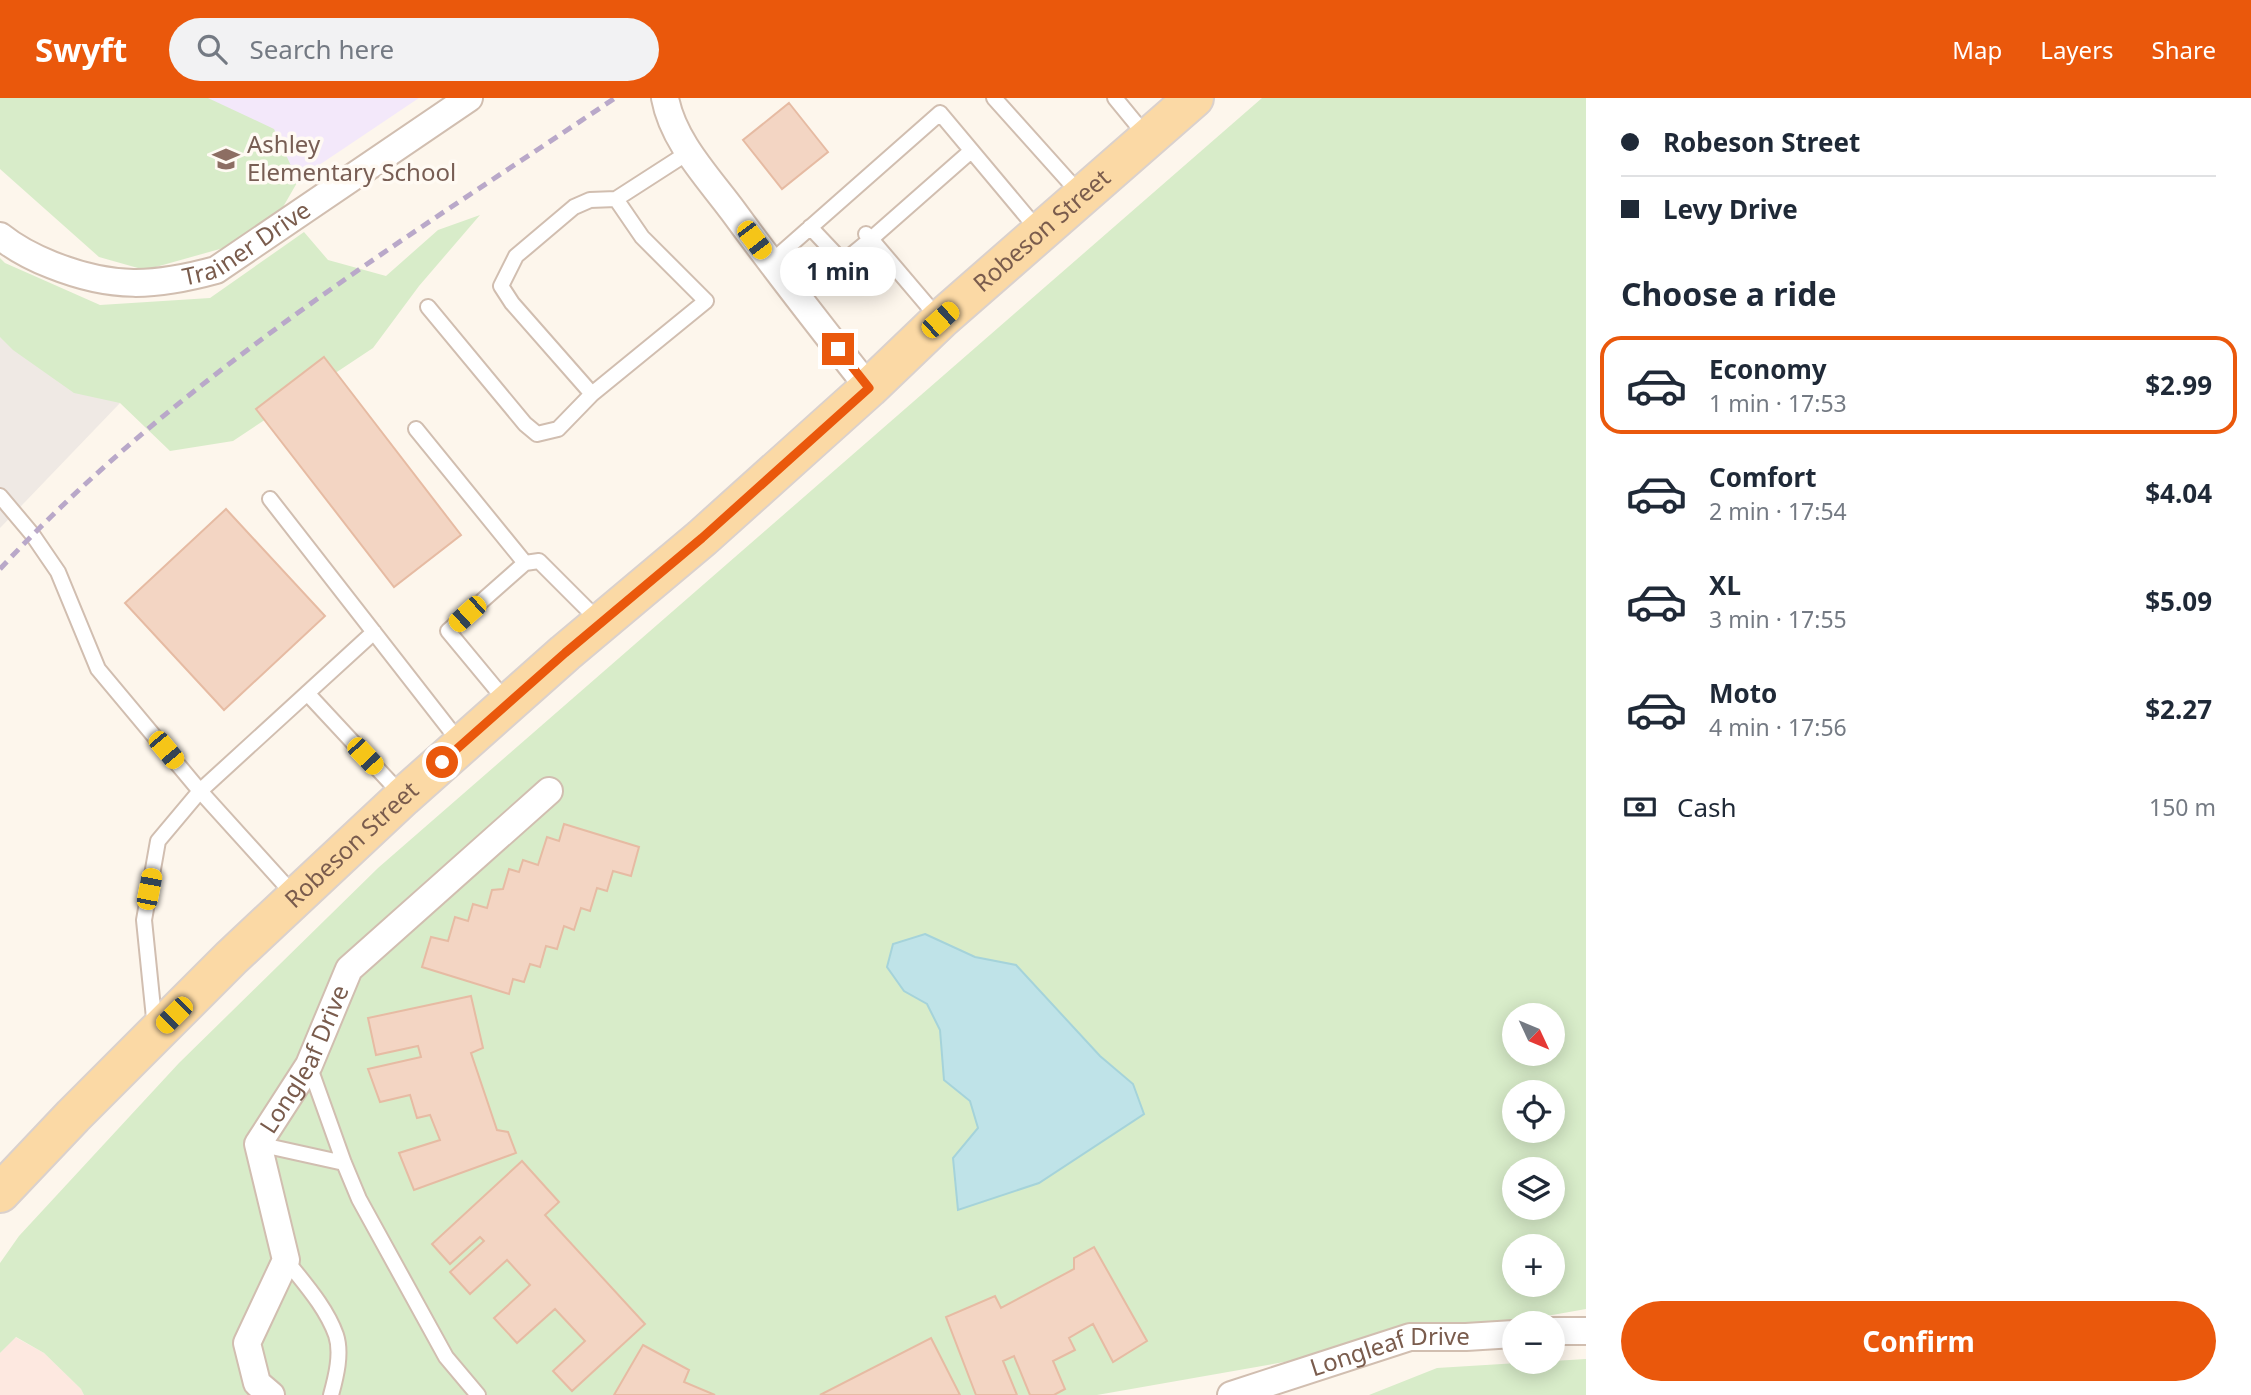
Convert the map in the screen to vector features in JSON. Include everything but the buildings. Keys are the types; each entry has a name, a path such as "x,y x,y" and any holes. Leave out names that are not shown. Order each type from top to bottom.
{"main road":[{"name":"Robeson Street","path":"0,1193 155,1034 403,797 702,538 869,388 940,320 1189,99"}],"street":[{"path":"665,98 668,117 689,152 869,388"},
{"name":"Trainer Drive","path":"0,236 36,259 78,276 109,282 168,282 216,271 467,99"},
{"name":"Longleaf Drive","path":"286,1260 258,1144 309,1065 349,969 549,791"},
{"path":"271,1395 257,1383 247,1343 286,1260"},
{"path":"1565,1331 1586,1331"},
{"name":"Longleaf Drive","path":"1231,1395 1410,1337 1465,1338 1502,1335"}],"lane":[{"path":"994,98 1081,195"},
{"path":"1115,98 1148,138"},
{"path":"771,262 810,227 842,208 867,187 940,113 1039,231"},
{"path":"810,227 843,262 892,215 971,150"},
{"path":"592,394 512,303 501,286 516,256 574,208 590,200 616,199 689,152"},
{"path":"428,307 525,424 537,434 558,429 592,394 706,301 642,237 616,199"},
{"path":"869,237 940,320"},
{"path":"416,429 525,563"},
{"path":"0,496 32,534 58,572 98,669 200,791 296,897"},
{"path":"270,499 462,745"},
{"path":"508,704 448,631 525,563 538,561 601,623"},
{"path":"155,1034 144,920 158,841 200,791 373,632"},
{"path":"307,693 403,797"},
{"path":"309,1065 359,1199 446,1357 478,1395"},
{"path":"258,1144 344,1163"},
{"path":"286,1260 314,1297 337,1336 338,1369 331,1395"}],"shaded area":[{"name":"Ashley Elementary School","path":"27,98 419,98 267,200"},
{"path":"0,290 120,403 0,528"},
{"path":"15,1337 44,1353 84,1395 0,1395 0,1353"}],"green space":[{"path":"0,98 208,98 274,129 298,181 283,207 227,247 145,270 99,257 0,169"},
{"path":"1262,98 1586,98 1586,1309 1565,1313 1502,1311 1502,1324 1097,1395 84,1395 44,1353 16,1337 0,1353 0,1263 19,1236 179,1063 378,868"},
{"path":"480,215 419,286 373,348 233,441 170,451 120,403 74,393 13,350 0,337 0,258 5,263 100,305 210,298 304,232 328,260 386,276 438,230"},
{"path":"1586,1359 1586,1395 1369,1395 1437,1368 1502,1364 1502,1374 1565,1374 1565,1360"}],"water":[{"path":"925,934 975,957 1016,965 1100,1056 1133,1084 1144,1114 1039,1183 958,1210 953,1158 978,1128 970,1101 944,1080 940,1030 927,1004 904,991 887,967 893,944"}],"railway":[{"path":"0,569 68,500 141,435 216,374 373,260 615,98"}],"place":[{"name":"Ashley Elementary School","path":"226,159"}],"route":[{"path":"442,762 565,653 702,538 869,388 838,349"}]}
